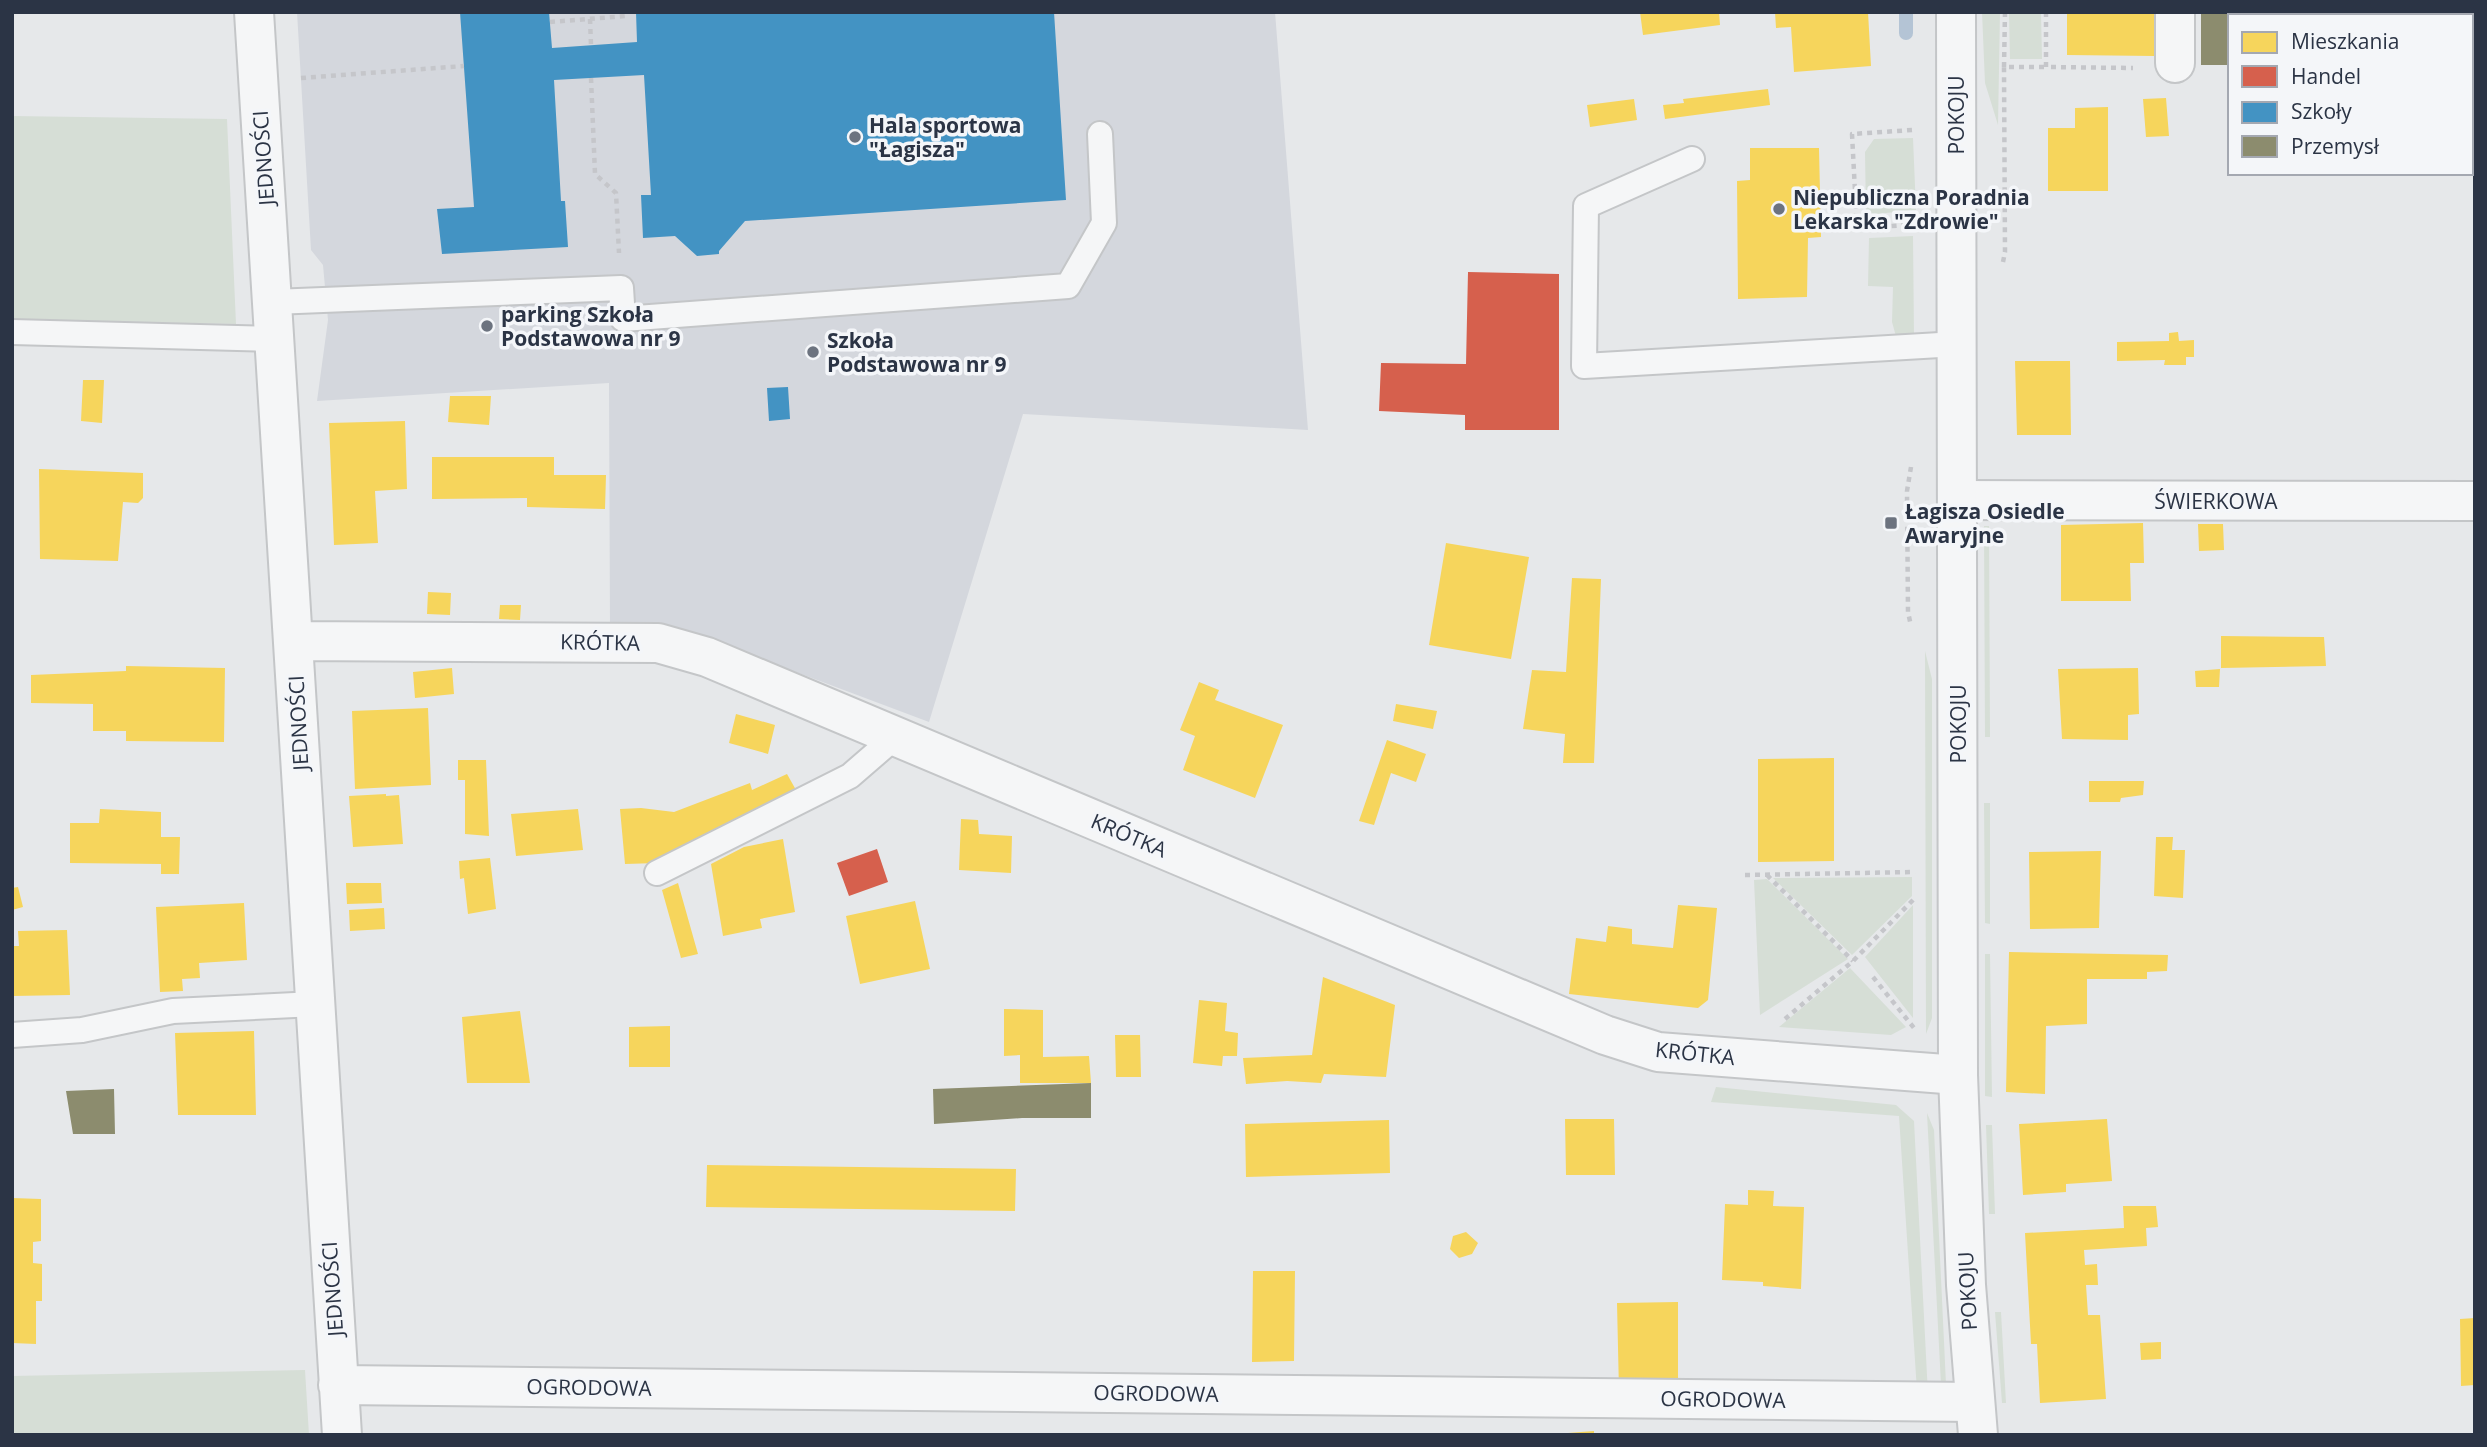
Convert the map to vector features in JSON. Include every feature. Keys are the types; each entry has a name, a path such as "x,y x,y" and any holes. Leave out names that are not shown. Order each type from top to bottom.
{"street":[{"name":"JEDNOŚCI","path":"254,12 342,1435"},
{"name":"POKOJU","path":"1956,12 1958,1075 1966,1285 1976,1419"},
{"path":"2175,12 2175,63"},
{"name":"ŚWIERKOWA","path":"1958,500 2475,501"},
{"name":"KRÓTKA","path":"293,641 658,643 707,657 1605,1035 1658,1052 1958,1075"},
{"name":"OGRODOWA","path":"338,1385 1976,1419"}],"lane":[{"path":"12,332 274,321 621,288 623,319 1068,286 1104,223 1100,134"},
{"path":"1692,159 1586,206 1584,366 1957,344"},
{"path":"657,873 850,776 895,737"},
{"path":"12,1035 82,1030 173,1011 315,1004"}],"path":[{"path":"550,22 626,16 626,12"},
{"path":"2005,12 2005,148"},
{"path":"2046,12 2046,67"},
{"path":"590,19 592,45"},
{"path":"300,78 464,66"},
{"path":"2004,67 2134,68"},
{"path":"592,78 595,174 617,193 621,288"},
{"path":"1923,130 1852,134 1857,229 1924,223"},
{"path":"1745,875 1919,872"},
{"path":"1766,874 1853,961"},
{"path":"1780,1023 1853,961 1919,893"},
{"path":"1873,977 1919,1035"}],"shaded area":[{"name":"Szkoła Podstawowa nr 9","path":"297,12 1275,12 1308,430 1023,414 929,722 679,628 610,628 609,383 317,401 328,320 323,265 311,250"},
{"path":"1982,12 2000,12 1998,125 1985,83"},
{"path":"2009,12 2041,12 2042,59 2010,59"},
{"path":"2475,12 2475,69 2473,14 2401,14"},
{"path":"12,116 227,119 236,324 12,320"},
{"path":"1913,138 1916,210 1866,215 1865,152 1874,139"},
{"path":"1913,236 1914,336 1897,340 1892,322 1893,287 1868,286 1869,238"},
{"path":"1984,526 1989,526 1990,737 1985,737"},
{"path":"1925,651 1932,679 1932,1018 1926,1034"},
{"path":"1984,803 1990,803 1990,924 1985,923"},
{"path":"1912,877 1912,896 1852,955 1773,878"},
{"path":"1767,879 1848,959 1760,1015 1754,880"},
{"path":"1913,905 1913,1018 1865,957"},
{"path":"1985,954 1990,954 1992,1097 1985,1096"},
{"path":"1850,968 1906,1027 1891,1035 1779,1027"},
{"path":"1716,1087 1896,1105 1914,1121 1928,1395 1917,1391 1899,1116 1711,1102"},
{"path":"1927,1113 1934,1130 1946,1384 1941,1385"},
{"path":"1986,1125 1992,1125 1995,1214 1989,1214"},
{"path":"1995,1312 2001,1312 2006,1403 2002,1403"},
{"path":"305,1370 309,1435 12,1435 12,1376"}],"building: Mieszkania":[{"path":"1640,12 1719,12 1720,25 1643,35"},
{"path":"1775,12 1868,12 1871,66 1794,72 1791,27 1776,28"},
{"path":"2067,12 2154,12 2155,56 2067,55"},
{"path":"1768,89 1770,105 1665,119 1663,105 1684,103 1683,99"},
{"path":"2166,98 2169,136 2146,137 2143,99"},
{"path":"1634,99 1637,120 1590,127 1587,105"},
{"path":"2108,107 2108,191 2048,191 2048,128 2075,128 2075,108"},
{"name":"Niepubliczna Poradnia Lekarska \"Zdrowie\"","path":"1750,148 1819,148 1821,237 1808,238 1807,297 1738,299 1737,181 1750,180"},
{"path":"2178,332 2179,341 2194,340 2194,357 2186,357 2186,365 2164,365 2165,360 2117,361 2117,342 2169,341 2169,333"},
{"path":"2015,361 2070,361 2071,435 2017,435"},
{"path":"83,380 104,380 102,423 81,421"},
{"path":"450,396 491,396 489,425 448,422"},
{"path":"405,421 407,489 375,491 378,543 334,545 329,423"},
{"path":"432,457 554,457 554,475 606,475 605,509 527,507 527,498 432,499"},
{"path":"39,469 143,473 143,498 138,503 123,502 118,561 40,559"},
{"path":"2143,523 2144,563 2130,563 2131,601 2061,601 2061,525"},
{"path":"2198,524 2223,524 2224,550 2199,551"},
{"path":"1446,543 1529,557 1511,659 1429,645"},
{"path":"1572,578 1601,579 1594,763 1563,763 1565,734 1523,729 1532,670 1566,672"},
{"path":"428,592 451,593 450,615 427,614"},
{"path":"500,605 521,605 520,620 499,619"},
{"path":"2221,636 2324,637 2326,666 2221,668"},
{"path":"126,666 225,668 224,742 126,741 126,731 93,731 93,704 31,703 31,675 126,671"},
{"path":"452,668 454,694 415,698 413,672"},
{"path":"2138,668 2139,714 2128,715 2128,740 2062,739 2058,669"},
{"path":"2220,669 2219,687 2196,687 2195,671"},
{"path":"1199,682 1219,690 1215,700 1283,725 1255,798 1183,770 1195,736 1180,730"},
{"path":"1396,704 1437,711 1433,729 1393,721"},
{"path":"428,708 431,785 355,789 352,711"},
{"path":"736,714 775,725 768,754 729,743"},
{"path":"1387,740 1426,754 1416,782 1391,773 1374,825 1359,821"},
{"path":"1834,758 1834,861 1758,862 1758,759"},
{"path":"458,760 486,760 489,836 465,834 465,780 458,780"},
{"path":"787,774 796,790 658,863 625,864 620,809 641,808 674,812 750,783 752,790"},
{"path":"2089,781 2144,781 2143,795 2121,798 2120,802 2089,802"},
{"path":"399,795 403,844 353,847 349,796"},
{"path":"100,809 161,812 161,837 180,837 179,874 161,874 161,864 70,863 70,823 99,823"},
{"path":"578,809 583,850 516,856 511,814"},
{"path":"961,819 978,820 979,834 1012,836 1011,873 959,870"},
{"path":"2156,837 2173,837 2172,850 2185,850 2183,898 2154,896"},
{"path":"783,839 795,912 760,919 762,928 723,936 711,864 744,847"},
{"path":"2101,851 2099,928 2030,929 2029,852"},
{"path":"490,858 496,909 468,914 459,861"},
{"path":"346,883 381,883 382,903 347,904"},
{"path":"678,883 698,954 681,958 662,890"},
{"path":"18,887 23,907 12,910 12,888"},
{"path":"915,901 930,969 860,984 846,916"},
{"path":"244,903 247,960 199,963 200,978 182,979 183,991 160,992 156,907"},
{"path":"1678,905 1717,908 1708,1000 1698,1008 1569,994 1576,938 1606,942 1608,926 1632,929 1632,944 1673,948"},
{"path":"384,908 385,929 350,931 349,910"},
{"path":"67,930 70,995 12,996 12,946 19,946 18,931"},
{"path":"2009,952 2168,955 2167,971 2147,972 2147,979 2087,979 2087,1024 2046,1026 2045,1094 2006,1092"},
{"path":"1323,977 1395,1005 1386,1077 1324,1074 1321,1083 1287,1081 1246,1084 1243,1058 1312,1055"},
{"path":"1199,1000 1227,1003 1225,1031 1238,1033 1237,1056 1223,1056 1222,1066 1193,1063"},
{"path":"1004,1009 1043,1010 1043,1057 1089,1056 1091,1083 1020,1083 1020,1055 1004,1056"},
{"path":"520,1011 530,1083 467,1083 462,1017"},
{"path":"670,1026 670,1067 629,1067 629,1027"},
{"path":"254,1031 256,1115 178,1115 175,1033"},
{"path":"1115,1035 1140,1035 1141,1077 1116,1077"},
{"path":"1565,1119 1614,1119 1615,1175 1566,1175"},
{"path":"2107,1119 2112,1181 2066,1184 2066,1192 2023,1195 2019,1124"},
{"path":"1389,1120 1390,1173 1246,1177 1245,1124"},
{"path":"707,1165 1016,1169 1015,1211 706,1207"},
{"path":"1748,1190 1774,1191 1773,1206 1804,1207 1801,1289 1763,1286 1763,1282 1722,1280 1725,1204 1748,1205"},
{"path":"12,1198 41,1199 41,1241 33,1242 33,1263 42,1264 42,1301 36,1301 36,1344 12,1343"},
{"path":"2123,1206 2156,1206 2158,1227 2146,1228 2147,1246 2084,1250 2085,1265 2097,1264 2098,1285 2086,1285 2088,1315 2100,1315 2106,1399 2040,1403 2037,1344 2031,1344 2025,1233 2124,1228"},
{"path":"1466,1232 1478,1243 1472,1254 1459,1258 1450,1249 1453,1236"},
{"path":"1253,1271 1295,1271 1294,1361 1252,1362"},
{"path":"1678,1302 1678,1391 1619,1392 1617,1303"},
{"path":"2475,1318 2475,1385 2461,1386 2460,1319"},
{"path":"2161,1342 2161,1359 2141,1360 2140,1343"},
{"path":"1594,1431 1594,1435 1568,1435 1568,1433"}],"building: Handel":[{"path":"1468,272 1559,274 1559,430 1465,430 1465,415 1379,411 1381,363 1466,364"},
{"path":"877,849 888,882 849,896 837,863"}],"building: Szkoły":[{"name":"Hala sportowa \"Łagisza\"","path":"460,12 549,12 552,48 637,42 636,12 1054,12 1066,200 745,221 719,254 697,256 675,236 643,238 641,195 651,195 644,75 554,80 561,201 565,201 568,247 442,254 437,209 474,207"},
{"path":"788,387 790,419 769,421 767,388"}],"building: Przemysł":[{"path":"2201,12 2287,12 2228,14 2228,65 2201,65"},
{"path":"1091,1083 1091,1118 1022,1118 934,1124 933,1089"},
{"path":"114,1089 115,1134 73,1134 66,1091"}],"waterway":[{"path":"1906,12 1906,33"}],"place":[{"name":"Hala sportowa \"Łagisza\"","path":"855,137"},
{"name":"Niepubliczna Poradnia Lekarska \"Zdrowie\"","path":"1779,209"},
{"name":"parking Szkoła Podstawowa nr 9","path":"487,326"},
{"name":"Szkoła Podstawowa nr 9","path":"813,352"},
{"name":"Łagisza Osiedle Awaryjne","path":"1891,523"}]}
